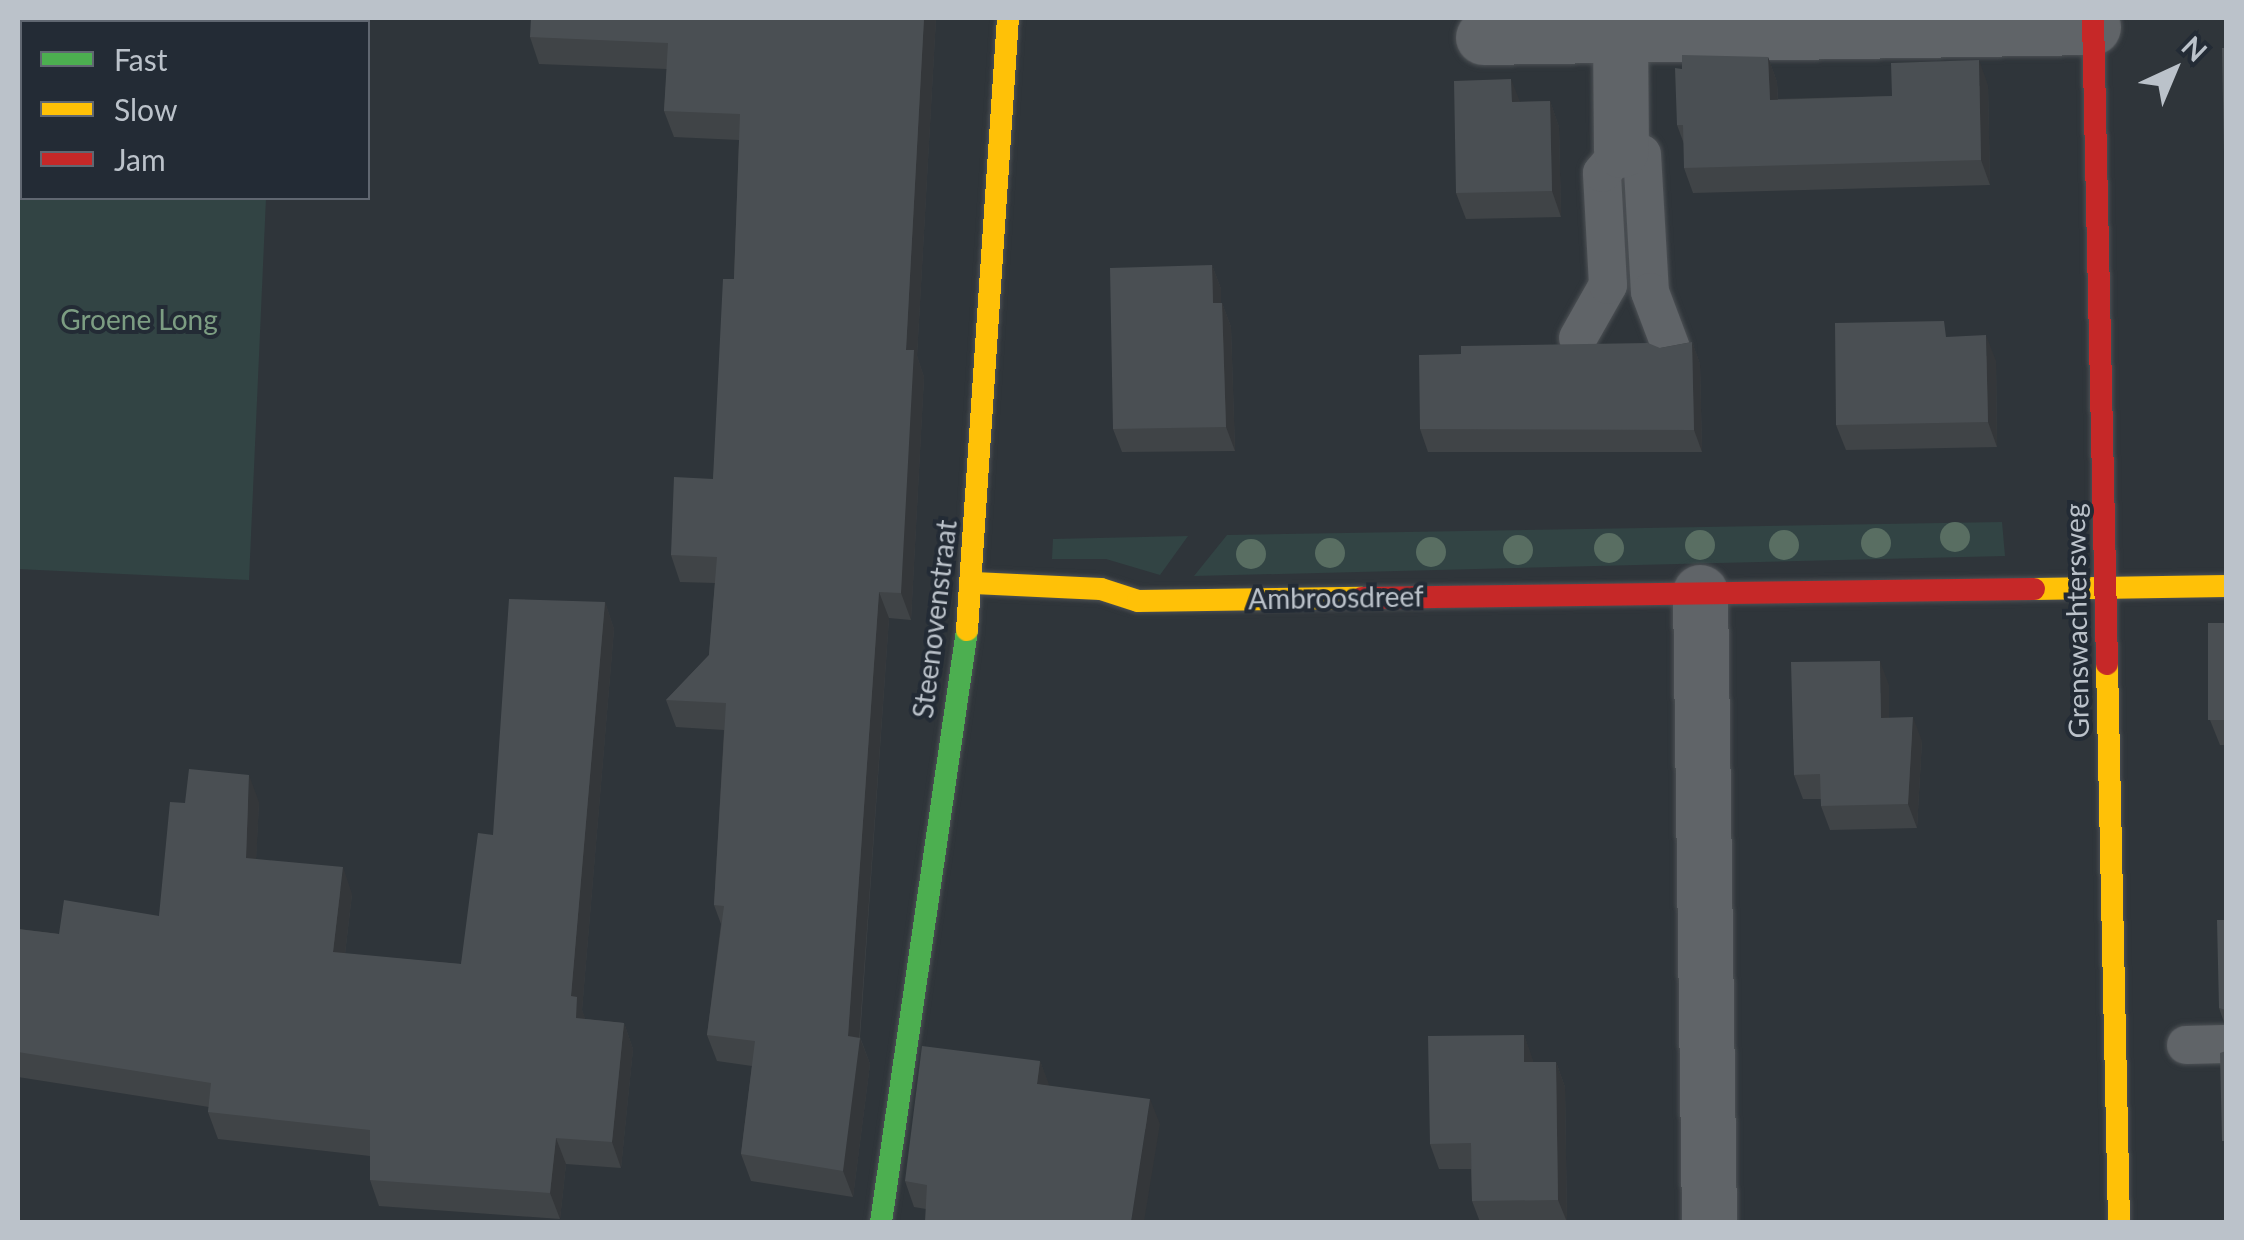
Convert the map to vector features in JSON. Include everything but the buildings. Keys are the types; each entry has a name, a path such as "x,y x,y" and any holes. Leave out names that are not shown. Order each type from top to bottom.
{"street":[{"name":"Steenovenstraat","path":"881,1222 914,962 974,583 1008,18"},
{"path":"1483,37 2093,22"},
{"name":"Grenswachtersweg","path":"2093,22 2118,1222"},
{"path":"1620,34 1622,150"},
{"name":"Ambroosdreef","path":"974,583 1101,589 1138,602 2226,586"},
{"path":"1700,592 1709,1220"}],"lane":[{"path":"1578,338 1608,284 1602,173 1622,150 1642,154 1650,292 1672,348"},
{"path":"2186,1045 2226,1044"}],"green space":[{"name":"Groene Long","path":"18,18 275,18 20,20 20,200 266,200 249,580 18,569"},
{"path":"2002,522 2005,556 1194,576 1227,535"},
{"path":"1188,536 1160,575 1106,559 1052,559 1053,539"}],"traffic: fast":[{"path":"881,1222 967,630"}],"traffic: slow":[{"path":"967,630 1008,18"},
{"path":"974,583 1101,589 1138,601 1362,598"},
{"path":"2034,589 2226,586"},
{"path":"2107,664 2119,1222"}],"traffic: jam":[{"path":"2093,18 2107,664"},
{"path":"1362,598 2034,589"}]}
